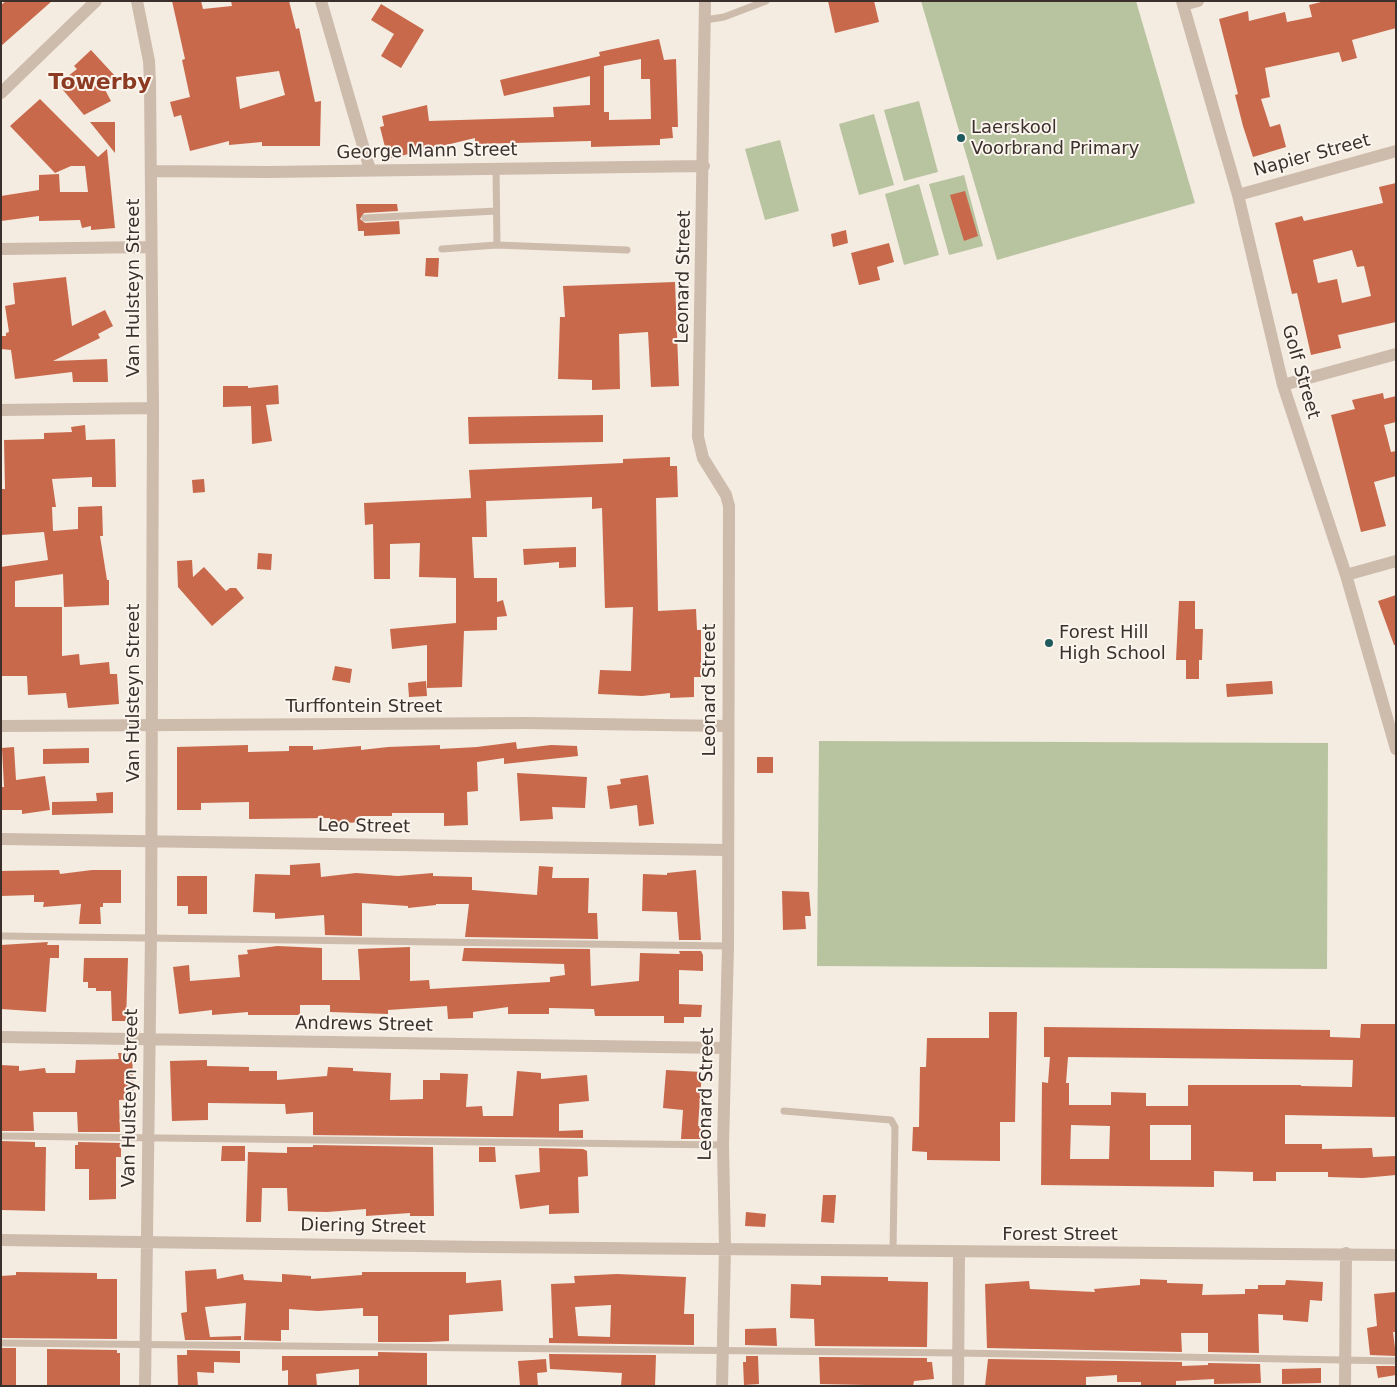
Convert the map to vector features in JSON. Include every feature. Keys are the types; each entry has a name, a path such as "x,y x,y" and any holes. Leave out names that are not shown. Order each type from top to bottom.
{"street":[{"path":"1,93 96,1"},
{"name":"Van Hulsteyn Street","path":"136,1 149,61 151,171 151,936 145,1386"},
{"path":"321,1 370,170"},
{"name":"Leonard Street","path":"706,1 698,437 703,458 726,495 729,506 728,946 723,1145 725,1248 722,1386"},
{"path":"1183,3 1198,1"},
{"name":"Golf Street","path":"1183,3 1238,195 1284,385 1346,575 1396,749"},
{"name":"Napier Street","path":"1238,195 1396,151"},
{"name":"George Mann Street","path":"151,171 704,166"},
{"path":"1,249 150,247"},
{"path":"1284,385 1396,354"},
{"path":"1,410 152,408"},
{"path":"1346,575 1396,561"},
{"name":"Turffontein Street","path":"1,726 526,723 727,726"},
{"name":"Leo Street","path":"1,839 727,850"},
{"name":"Andrews Street","path":"1,1037 725,1048"},
{"name":"Diering Street","path":"1,1240 496,1247 725,1248"},
{"name":"Forest Street","path":"725,1248 959,1252 1346,1253 1396,1255"},
{"path":"958,1386 959,1252"},
{"path":"1345,1386 1346,1253"}],"lane":[{"path":"705,20 724,17 766,1"},
{"path":"496,168 497,245"},
{"path":"365,218 496,211"},
{"path":"442,249 497,245 627,250"},
{"path":"1,936 151,936 728,946"},
{"path":"784,1110 892,1120 895,1127 893,1250"},
{"path":"1,1136 149,1136 723,1145"},
{"path":"1,1343 1396,1361"}],"green space":[{"path":"921,1 1136,1 1195,203 997,260"},
{"path":"919,101 938,172 904,181 884,110"},
{"path":"874,114 894,185 859,195 839,124"},
{"path":"780,140 799,211 765,220 745,149"},
{"path":"964,175 983,246 949,255 929,184"},
{"path":"919,184 939,255 904,265 885,194"},
{"path":"819,741 1328,743 1327,969 817,966"}],"building":[{"path":"6,1 52,1 1,46 1,5"},
{"path":"172,1 201,1 203,9 232,6 231,1 289,1 296,29 299,28 315,102 321,101 320,146 262,146 262,142 229,145 229,141 190,151 181,115 174,117 170,102 190,97 182,60 185,59","holes":["279,71 285,95 240,109 236,77"]},
{"path":"828,1 874,1 879,22 835,33"},
{"path":"1325,1 1396,1 1396,28 1352,40 1357,58 1342,62 1339,52 1265,68 1270,97 1261,99 1270,127 1280,124 1286,147 1253,157 1235,95 1238,94 1219,19 1248,11 1249,21 1285,12 1287,22 1312,17 1309,5"},
{"path":"381,4 424,30 401,68 381,56 394,34 371,20"},
{"path":"659,39 664,60 676,59 678,127 672,127 673,138 660,139 660,145 591,147 591,141 475,144 475,138 388,159 380,127 384,126 382,116 427,105 429,121 554,117 553,107 590,105 590,76 504,96 500,80 600,56 599,52","holes":["641,59 641,79 650,79 651,119 609,120 609,112 604,112 604,66"]},
{"path":"91,50 115,76 103,86 111,101 84,115 58,84 77,69 74,66"},
{"path":"40,99 98,157 107,149 115,228 91,230 91,226 82,228 80,220 39,221 39,216 1,221 1,196 39,190 39,175 59,174 60,192 88,192 85,166 71,166 55,173 10,126"},
{"path":"90,122 115,122 115,153"},
{"path":"1396,183 1396,322 1338,335 1341,348 1311,355 1297,293 1292,294 1275,223 1302,216 1304,221 1383,203 1379,187","holes":["1352,250 1357,267 1364,266 1371,296 1342,303 1337,279 1318,283 1313,260"]},
{"path":"965,191 978,236 964,241 950,195"},
{"path":"356,204 397,204 398,211 364,213 360,219 365,223 399,221 400,234 364,236 364,231 358,231"},
{"path":"846,230 848,243 833,247 831,234"},
{"path":"889,243 894,262 877,267 880,280 859,285 851,253"},
{"path":"426,258 439,258 438,277 425,276"},
{"path":"66,277 72,326 105,310 113,326 98,334 100,338 53,361 107,359 108,382 73,382 72,372 15,379 11,350 1,349 1,336 6,336 6,333 9,332 5,306 15,304 13,283"},
{"path":"675,282 679,386 651,387 648,332 619,334 620,389 592,390 592,380 558,379 560,317 565,317 563,286"},
{"path":"278,385 279,404 266,405 272,441 252,444 251,406 223,407 223,386 248,386 248,388"},
{"path":"1383,393 1384,399 1396,396 1396,422 1384,425 1391,452 1396,451 1396,476 1374,482 1386,526 1361,532 1331,415 1355,409 1352,400"},
{"path":"603,415 603,442 469,444 468,417"},
{"path":"85,425 86,440 115,439 116,487 92,487 92,477 52,479 56,507 52,507 53,531 78,529 78,507 102,506 103,536 100,536 107,580 109,580 109,605 64,607 63,574 15,581 15,607 62,607 62,656 79,654 80,665 109,662 110,674 117,674 119,704 68,708 66,693 28,695 27,676 1,676 1,567 48,560 44,532 1,535 1,489 5,489 4,440 44,439 44,433 72,432 71,427"},
{"path":"670,457 670,466 677,466 678,497 656,498 658,611 696,609 697,630 701,630 701,677 694,677 694,697 670,698 670,693 642,696 598,694 600,670 631,671 633,607 605,608 602,508 592,509 592,497 486,501 487,537 472,537 474,578 497,578 497,602 503,600 507,616 497,617 497,630 464,631 462,687 427,688 427,645 392,649 390,629 456,623 456,578 419,577 420,543 390,544 390,579 374,579 373,524 365,525 364,503 471,498 469,470 623,463 623,459"},
{"path":"204,479 205,492 193,493 192,480"},
{"path":"576,547 576,567 559,568 559,562 524,565 523,549"},
{"path":"258,553 272,554 271,570 257,569"},
{"path":"192,560 193,577 204,567 226,591 230,588 236,588 244,598 212,626 178,587 177,561"},
{"path":"1396,595 1396,645 1394,645 1378,601"},
{"path":"1179,601 1195,601 1195,629 1203,629 1202,660 1199,660 1199,679 1186,679 1186,660 1176,660"},
{"path":"335,666 352,669 350,683 332,680"},
{"path":"426,681 427,696 409,697 408,683"},
{"path":"1272,681 1273,694 1227,697 1226,684"},
{"path":"516,742 517,749 551,745 577,746 578,756 504,764 504,758 477,762 478,791 467,792 468,825 444,826 444,813 392,813 392,816 361,816 362,822 330,824 330,818 249,819 249,802 201,803 201,810 177,810 177,747 248,745 248,752 289,751 289,746 313,746 313,750 361,746 361,750 440,745 440,749"},
{"path":"14,747 16,780 45,776 50,810 22,814 22,810 1,810 1,787 4,787 2,748"},
{"path":"89,748 89,763 43,764 43,749"},
{"path":"757,757 773,757 773,773 757,773"},
{"path":"517,773 587,777 585,808 552,807 553,819 520,821"},
{"path":"648,775 654,824 639,826 637,805 610,809 607,786 621,784 620,779"},
{"path":"113,792 113,813 52,815 52,802 97,801 96,793"},
{"path":"320,863 321,877 356,873 398,876 433,873 433,876 472,877 472,890 537,895 539,866 553,867 552,878 589,878 588,913 597,913 598,939 465,937 469,904 436,904 408,908 408,906 362,903 362,936 325,935 324,915 275,919 275,913 253,912 255,874 290,875 290,865"},
{"path":"59,870 60,874 92,870 121,870 121,903 103,903 103,907 100,907 101,924 79,924 81,904 43,907 44,902 34,902 34,895 1,896 1,871"},
{"path":"696,870 701,940 679,940 677,912 642,911 643,874 667,875 667,873"},
{"path":"177,876 207,876 207,914 188,914 188,906 177,906"},
{"path":"782,891 809,892 811,916 805,916 806,929 783,930"},
{"path":"48,942 47,945 59,945 59,958 50,958 46,1012 1,1009 1,945"},
{"path":"277,946 322,948 322,980 360,980 358,949 410,947 410,981 429,980 430,989 550,982 550,977 565,975 564,964 462,961 464,948 590,949 591,986 639,981 640,953 680,954 679,951 701,951 703,955 703,971 679,970 679,1004 702,1005 701,1017 684,1017 684,1023 664,1023 664,1016 595,1016 594,1009 549,1008 549,1014 508,1014 508,1007 473,1012 473,1018 448,1019 447,1006 388,1010 388,1014 330,1012 330,1005 300,1005 300,1015 248,1015 248,1012 212,1015 212,1010 179,1014 173,967 189,965 190,981 240,977 238,955 248,954 247,950"},
{"path":"84,958 128,958 126,1021 112,1021 111,991 96,991 96,988 88,988 88,982 83,982"},
{"path":"989,1012 1017,1012 1015,1122 1000,1122 1000,1161 927,1160 927,1152 912,1151 913,1127 919,1127 920,1067 926,1067 927,1038 989,1038"},
{"path":"1361,1024 1396,1024 1396,1117 1285,1115 1285,1144 1322,1144 1322,1149 1372,1148 1373,1157 1396,1156 1396,1175 1363,1178 1328,1177 1328,1172 1276,1172 1276,1181 1253,1181 1253,1172 1214,1171 1214,1187 1041,1185 1042,1082 1048,1083 1050,1057 1044,1057 1044,1027 1330,1030 1330,1037 1360,1038","holes":["1068,1057 1353,1060 1352,1087 1188,1085 1188,1106 1146,1106 1146,1093 1111,1092 1111,1105 1069,1105 1069,1083 1066,1083","1071,1125 1110,1126 1109,1159 1070,1159","1150,1125 1191,1125 1191,1160 1150,1160"]},
{"path":"118,1053 132,1053 134,1099 119,1100 120,1132 78,1132 77,1112 33,1112 34,1131 1,1131 1,1065 19,1066 19,1071 45,1068 46,1073 75,1073 76,1060 119,1059"},
{"path":"207,1060 207,1066 249,1067 249,1071 277,1071 277,1080 327,1076 328,1067 353,1068 353,1071 391,1073 390,1100 423,1099 423,1080 440,1080 440,1073 468,1074 466,1107 482,1106 483,1116 513,1116 517,1071 541,1073 541,1079 587,1075 589,1101 559,1104 559,1131 583,1130 583,1138 313,1135 313,1112 286,1114 285,1104 208,1103 208,1120 172,1121 170,1061"},
{"path":"666,1070 702,1072 698,1126 702,1126 701,1139 681,1139 683,1110 663,1108"},
{"path":"1,1141 35,1142 35,1147 46,1147 45,1211 1,1210"},
{"path":"78,1142 121,1143 121,1157 116,1157 116,1199 89,1200 89,1169 75,1169 75,1145 78,1145"},
{"path":"313,1145 433,1147 434,1216 410,1216 410,1213 366,1216 366,1209 327,1212 288,1211 287,1188 262,1188 261,1222 246,1222 248,1152 287,1153 287,1147 313,1147"},
{"path":"222,1146 245,1146 245,1161 221,1161"},
{"path":"479,1147 495,1147 496,1162 479,1162"},
{"path":"539,1148 583,1149 587,1151 588,1176 578,1177 579,1213 549,1214 549,1205 520,1209 515,1175 540,1172"},
{"path":"823,1195 836,1195 834,1223 821,1222"},
{"path":"746,1212 766,1214 765,1227 745,1226"},
{"path":"216,1269 217,1279 243,1274 244,1280 282,1282 282,1274 311,1276 311,1279 362,1275 362,1272 466,1272 466,1283 501,1280 503,1311 449,1315 449,1341 378,1342 378,1316 363,1316 363,1308 318,1311 289,1309 289,1330 281,1330 281,1341 244,1340 246,1303 205,1307 210,1337 241,1336 241,1340 185,1340 181,1313 187,1312 185,1271"},
{"path":"16,1272 97,1273 97,1279 117,1279 117,1339 1,1338 1,1276 16,1275"},
{"path":"617,1274 686,1277 684,1314 694,1314 694,1345 549,1343 549,1338 553,1338 551,1284 575,1283 574,1276","holes":["611,1305 610,1337 578,1336 575,1307"]},
{"path":"821,1276 888,1277 888,1281 928,1282 927,1347 815,1346 814,1319 790,1318 791,1284 821,1285"},
{"path":"1140,1279 1167,1280 1167,1283 1203,1284 1202,1295 1245,1294 1245,1289 1258,1289 1258,1285 1285,1285 1286,1280 1323,1282 1322,1301 1310,1300 1308,1322 1283,1320 1283,1315 1258,1314 1259,1353 1208,1352 1208,1333 1181,1333 1182,1352 987,1348 985,1284 1029,1281 1030,1289 1095,1292 1094,1289 1140,1285"},
{"path":"1396,1292 1396,1332 1393,1332 1396,1356 1370,1355 1367,1328 1377,1326 1374,1294"},
{"path":"776,1328 777,1346 745,1345 745,1329"},
{"path":"1,1348 16,1348 16,1386 1,1386"},
{"path":"47,1349 117,1350 117,1353 120,1353 120,1386 47,1386"},
{"path":"187,1350 240,1351 240,1363 214,1362 214,1373 197,1372 198,1386 178,1386 177,1355 187,1355"},
{"path":"378,1352 427,1353 427,1386 359,1386 359,1369 316,1374 317,1386 288,1386 288,1370 282,1371 282,1356 378,1356"},
{"path":"549,1354 656,1355 655,1386 621,1386 622,1373 550,1369"},
{"path":"746,1356 758,1356 759,1384 744,1385 743,1362 746,1362"},
{"path":"819,1357 927,1358 927,1362 932,1362 934,1379 914,1381 913,1386 820,1384"},
{"path":"546,1359 547,1372 537,1373 538,1386 520,1386 518,1361"},
{"path":"988,1359 1182,1362 1182,1366 1208,1365 1208,1363 1260,1364 1261,1383 1214,1384 1214,1379 1176,1381 1176,1386 1141,1386 1141,1382 1117,1382 1117,1375 1086,1377 1086,1386 985,1386"},
{"path":"1376,1366 1396,1366 1396,1375 1378,1378"},
{"path":"1321,1368 1321,1383 1282,1384 1282,1369"}],"place":[{"name":"Laerskool Voorbrand Primary","path":"961,138"},
{"name":"Forest Hill High School","path":"1049,643"}],"district":[{"name":"Towerby","path":"100,83"}]}
